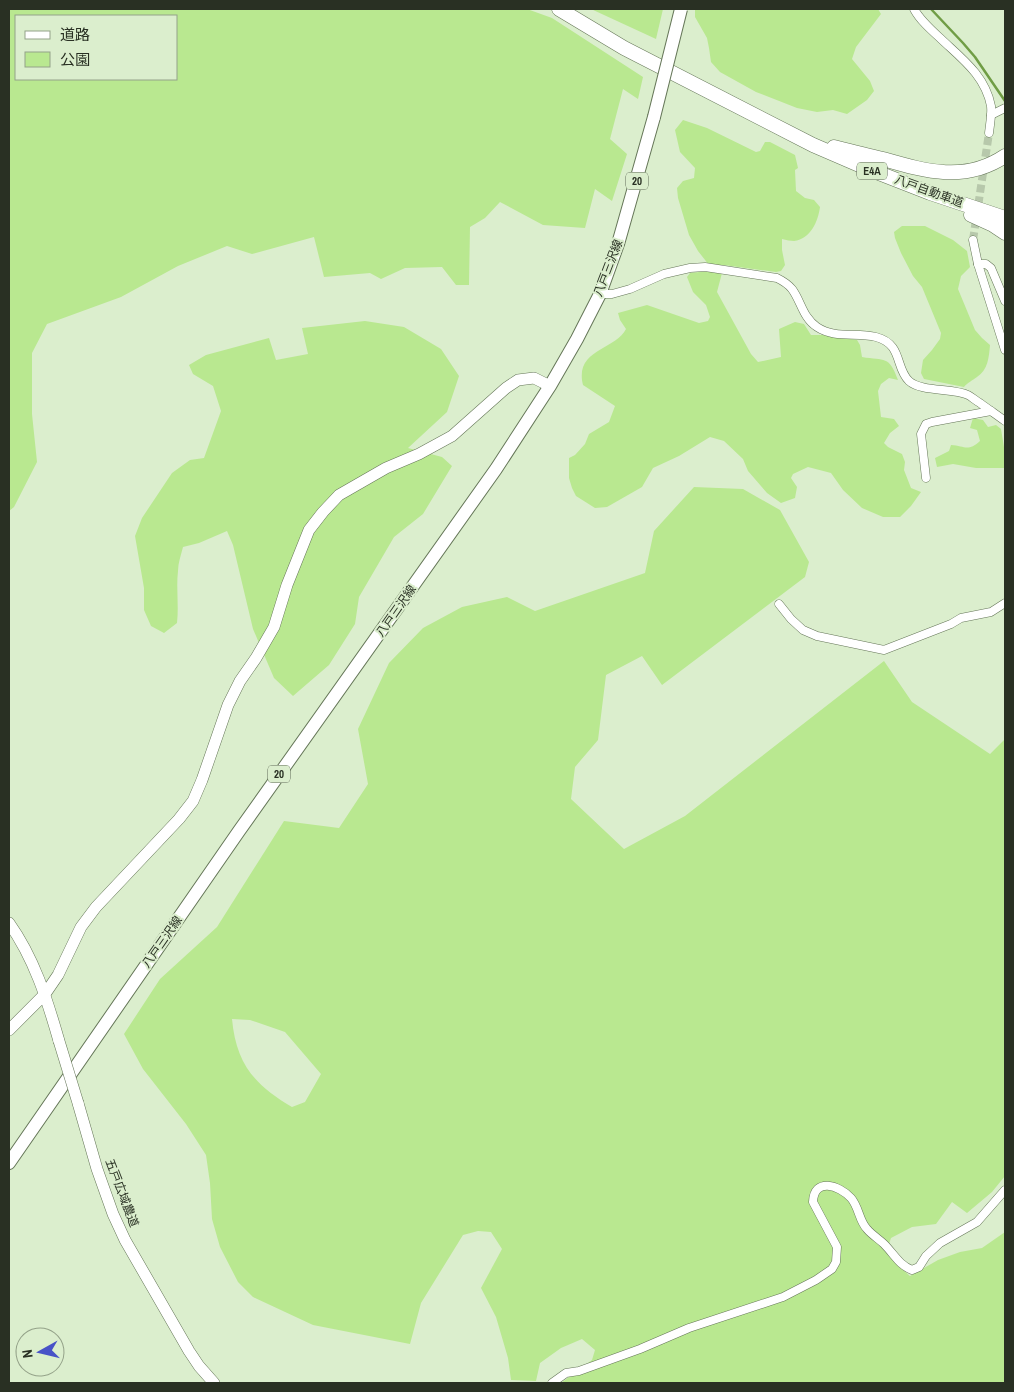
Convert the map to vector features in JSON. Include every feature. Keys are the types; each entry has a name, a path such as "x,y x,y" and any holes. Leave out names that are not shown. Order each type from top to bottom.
{"highway":[{"name":"八戸自動車道","path":"559,9 624,48 813,145 930,193 1005,218"},
{"name":"八戸自動車道","path":"745,110 933,186 1005,211"},
{"name":"E4A","path":"831,146 922,170 941,173 972,170 986,166 1005,156"},
{"name":"E4A","path":"872,170 902,186 979,218 1005,233"}],"main road":[{"name":"八戸三沢線","path":"9,1163 239,831 496,469 578,339 600,294 618,244 654,117 681,9"}],"street":[{"path":"914,9 926,26 973,68 983,84 991,106 989,133"},
{"path":"991,115 1005,108"},
{"path":"974,240 978,264 1005,350"},
{"path":"978,264 986,264 991,268 1005,301"},
{"path":"600,294 612,294 630,289 664,274 690,268 705,267 777,278 785,282 792,289 811,322 819,328 832,334 876,337 889,343 909,381 928,388 967,394 1005,420"},
{"path":"9,1030 45,994 58,974 81,928 91,914 179,819 193,801 228,705 240,681 274,627 287,585 309,530 323,512 339,495 386,468 419,454 452,436 506,388 518,380 534,378 550,386"},
{"path":"926,478 921,434 926,424 991,410"},
{"path":"778,604 803,630 817,636 884,650 951,624 961,618 991,612 1005,603"},
{"name":"五戸広域農道","path":"9,923 27,951 38,974 113,1214 125,1240 189,1350 199,1366 214,1383"},
{"path":"552,1383 566,1373 578,1371 640,1349 689,1328 783,1297 816,1280 832,1269 836,1262 837,1247 813,1202 813,1194 818,1188 835,1186 853,1199 865,1228 884,1244 904,1267 912,1270 919,1267 926,1256 940,1243 977,1222 1005,1190"}],"green space":[{"path":"9,9 527,9 552,18 643,77 638,99 623,89 610,139 627,154 612,201 595,189 585,228 543,225 500,202 485,218 470,227 469,285 456,285 442,267 405,268 381,279 370,273 324,277 314,237 252,254 227,246 178,266 121,297 47,324 32,353 32,414 37,462 14,507 9,511"},
{"path":"591,9 663,9 656,39"},
{"path":"695,9 878,9 881,14 856,47 852,59 870,81 874,91 867,100 847,114 833,110 817,112 797,108 756,92 720,72 711,62 707,38 695,17"},
{"path":"683,120 707,128 756,152 760,151 765,142 770,142 795,155 798,168 795,170 796,191 805,198 814,200 820,207 813,228 805,237 794,241 782,239 785,265 781,271 709,265 698,251 689,235 678,198 677,188 683,181 694,178 695,168 680,152 675,130"},
{"path":"902,226 925,226 953,240 967,251 970,267 961,276 958,289 975,330 990,345 984,371 964,387 924,379 921,373 923,360 940,339 941,333 922,287 913,276 895,238 894,232"},
{"path":"709,271 722,273 717,292 751,354 758,362 781,357 779,329 795,322 804,324 811,335 857,340 862,357 881,359 892,366 898,380 889,378 881,384 878,391 881,417 894,419 899,426 890,433 884,443 902,454 905,462 904,470 911,488 921,492 900,517 883,517 862,508 843,490 831,473 808,467 793,474 791,478 797,487 795,498 781,503 767,493 748,471 743,459 724,441 710,437 679,456 653,468 642,487 607,507 595,508 576,496 569,478 569,458 575,455 585,444 589,434 609,422 615,406 583,385 582,373 585,364 597,351 614,342 626,329 618,313 647,305 699,323 708,321 710,317 706,305 693,292 687,277 690,273"},
{"path":"365,321 404,327 441,349 459,376 447,412 408,448 442,457 452,466 423,514 394,537 359,597 355,624 329,665 293,696 274,678 253,629 233,545 227,531 199,543 183,547 178,568 177,623 164,633 151,626 144,610 144,588 135,536 142,518 172,473 190,460 204,458 221,411 213,386 193,374 189,365 206,355 269,338 276,360 308,354 302,328"},
{"path":"973,418 983,420 988,427 996,425 1001,429 1005,449 1005,468 976,468 953,464 937,467 935,458 949,451 951,445 966,448 980,441 977,430 970,428"},
{"path":"694,487 743,489 780,510 809,562 805,577 662,685 642,656 606,675 598,740 575,767 571,799 624,849 685,816 884,661 912,702 990,754 1005,739 1005,1176 992,1192 967,1213 952,1202 936,1224 912,1227 891,1238 888,1247 895,1263 910,1276 938,1260 960,1252 982,1248 1005,1232 1005,1383 561,1383 592,1360 595,1350 582,1339 561,1348 540,1363 536,1381 511,1380 508,1358 496,1317 481,1288 502,1249 491,1232 478,1231 463,1235 421,1303 410,1344 313,1325 253,1297 238,1282 220,1247 212,1219 206,1155 186,1124 143,1069 124,1034 160,979 217,927 284,821 339,828 368,784 358,729 389,663 423,628 462,607 507,597 535,611 645,573 654,531","holes":["232,1019 250,1020 285,1032 321,1074 305,1102 292,1107 267,1090 249,1071 238,1048"]}],"waterway":[{"path":"931,9 975,57 1005,101"}],"tunnel":[{"path":"973,240 989,133"}]}
